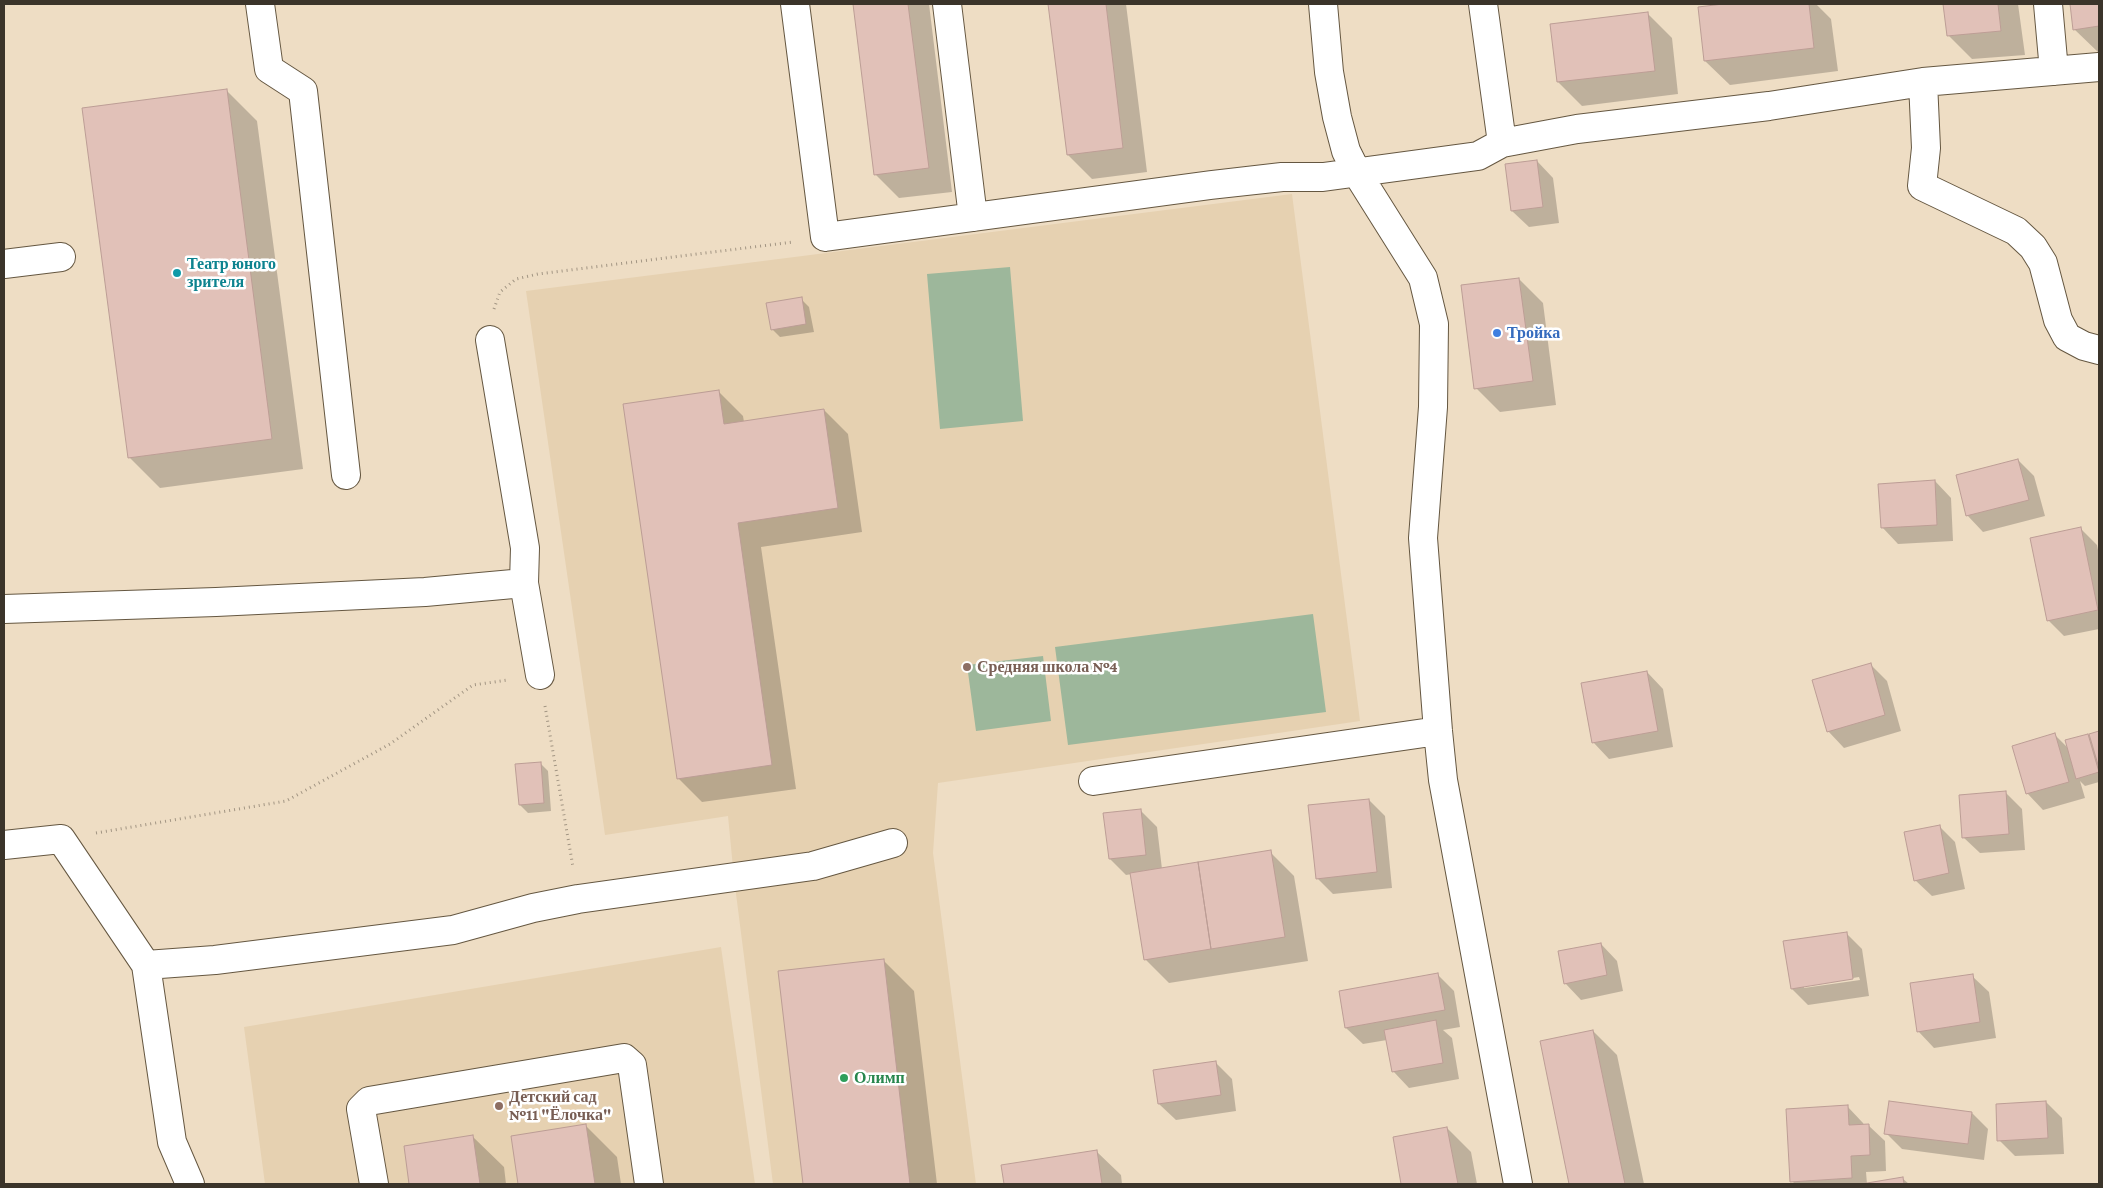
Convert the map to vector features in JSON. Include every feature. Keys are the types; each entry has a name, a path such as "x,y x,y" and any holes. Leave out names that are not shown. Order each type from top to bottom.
{"lane":[{"path":"260,4 270,70 303,91 346,475"},
{"path":"795,4 825,238 1211,184 1282,177 1323,177 1478,156 1502,143 1577,129 1769,106 1922,82 2099,66"},
{"path":"947,4 974,217"},
{"path":"1323,4 1329,72 1337,118 1346,151 1356,173 1423,278 1434,324 1433,407 1423,538 1438,731 1443,780 1518,1184"},
{"path":"1483,4 1502,143"},
{"path":"2048,4 2054,71"},
{"path":"1922,82 1926,148 1922,186 2016,231 2033,247 2043,264 2058,320 2067,337 2084,346 2099,350"},
{"path":"4,264 61,257"},
{"path":"490,340 525,548 524,583 540,675"},
{"path":"4,609 385,594 524,583"},
{"path":"1093,781 1438,731"},
{"path":"4,845 61,839 146,965 172,1142 190,1184"},
{"path":"146,965 215,960 453,930 533,908 578,899 813,866 893,843"},
{"path":"374,1184 361,1109 369,1100 624,1058 632,1065 649,1184"}],"path":[{"path":"490,340 492,313 500,292 516,279 538,274 825,238"},
{"path":"61,839 286,801 390,744 473,685 540,675 578,899"}],"shaded area":[{"name":"Средняя школа №4","path":"1292,194 1360,721 938,783 933,853 976,1184 773,1184 734,878 728,816 605,835 526,291"},
{"name":"Детский сад №11 \"Ёлочка\"","path":"721,947 755,1184 265,1184 244,1027"}],"green space":[{"path":"1010,267 1023,421 940,429 927,274"},
{"path":"1313,614 1326,712 1068,745 1055,647"},
{"path":"1043,656 1051,721 976,731 967,665"}],"building":[{"path":"853,4 908,4 929,168 874,175"},
{"path":"1048,4 1106,4 1123,148 1067,155"},
{"path":"1723,4 1809,4 1814,48 1704,61 1698,7"},
{"path":"1943,4 1998,4 2001,31 1947,36"},
{"path":"2070,4 2099,4 2099,26 2073,30"},
{"path":"1648,12 1655,71 1557,82 1550,24"},
{"name":"Театр юного зрителя","path":"227,89 272,439 128,458 82,108"},
{"path":"1537,160 1543,207 1511,211 1505,164"},
{"name":"Тройка","path":"1519,278 1533,381 1474,389 1461,285"},
{"path":"802,297 806,324 771,330 766,303"},
{"path":"719,390 724,424 824,409 838,508 738,523 772,765 677,779 623,404"},
{"path":"2018,459 2029,500 1966,516 1956,475"},
{"path":"1935,480 1937,525 1881,528 1878,484"},
{"path":"2081,527 2098,610 2047,621 2030,538"},
{"path":"1871,663 1885,715 1827,732 1812,680"},
{"path":"1647,671 1658,731 1592,743 1581,683"},
{"path":"2099,731 2099,768 2089,734"},
{"path":"2055,733 2069,782 2026,794 2012,746"},
{"path":"2088,734 2099,772 2076,779 2065,740"},
{"path":"541,762 544,803 519,805 515,764"},
{"path":"2006,791 2009,834 1962,838 1959,795"},
{"path":"1369,799 1377,872 1316,879 1308,805"},
{"path":"1141,809 1146,855 1109,859 1103,813"},
{"path":"1940,825 1949,873 1914,881 1904,832"},
{"path":"1271,850 1285,937 1211,949 1198,862"},
{"path":"1198,862 1211,949 1144,960 1130,873"},
{"path":"1847,932 1853,979 1791,989 1783,941"},
{"path":"1601,943 1607,975 1564,984 1558,951"},
{"name":"Олимп","path":"884,959 910,1184 803,1184 778,971"},
{"path":"1438,973 1445,1010 1345,1028 1339,991"},
{"path":"1973,974 1980,1022 1917,1032 1910,983"},
{"path":"1436,1020 1443,1063 1392,1072 1384,1030"},
{"path":"1593,1030 1625,1184 1569,1184 1540,1041"},
{"path":"1216,1061 1221,1095 1158,1104 1153,1070"},
{"path":"1889,1101 1972,1112 1968,1144 1884,1134"},
{"path":"2046,1101 2048,1138 1997,1141 1996,1104"},
{"path":"1848,1105 1849,1125 1869,1124 1870,1155 1851,1156 1852,1178 1790,1182 1786,1109"},
{"path":"586,1124 595,1184 518,1184 511,1136"},
{"path":"1447,1127 1458,1184 1401,1184 1393,1137"},
{"path":"473,1135 480,1184 409,1184 404,1146"},
{"path":"1097,1150 1102,1184 1004,1184 1001,1165"},
{"path":"1903,1177 1904,1184 1861,1184"}],"place":[{"name":"Театр юного зрителя","path":"177,273"},
{"name":"Тройка","path":"1497,333"},
{"name":"Средняя школа №4","path":"967,667"},
{"name":"Олимп","path":"844,1078"},
{"name":"Детский сад №11 \"Ёлочка\"","path":"499,1106"}]}
